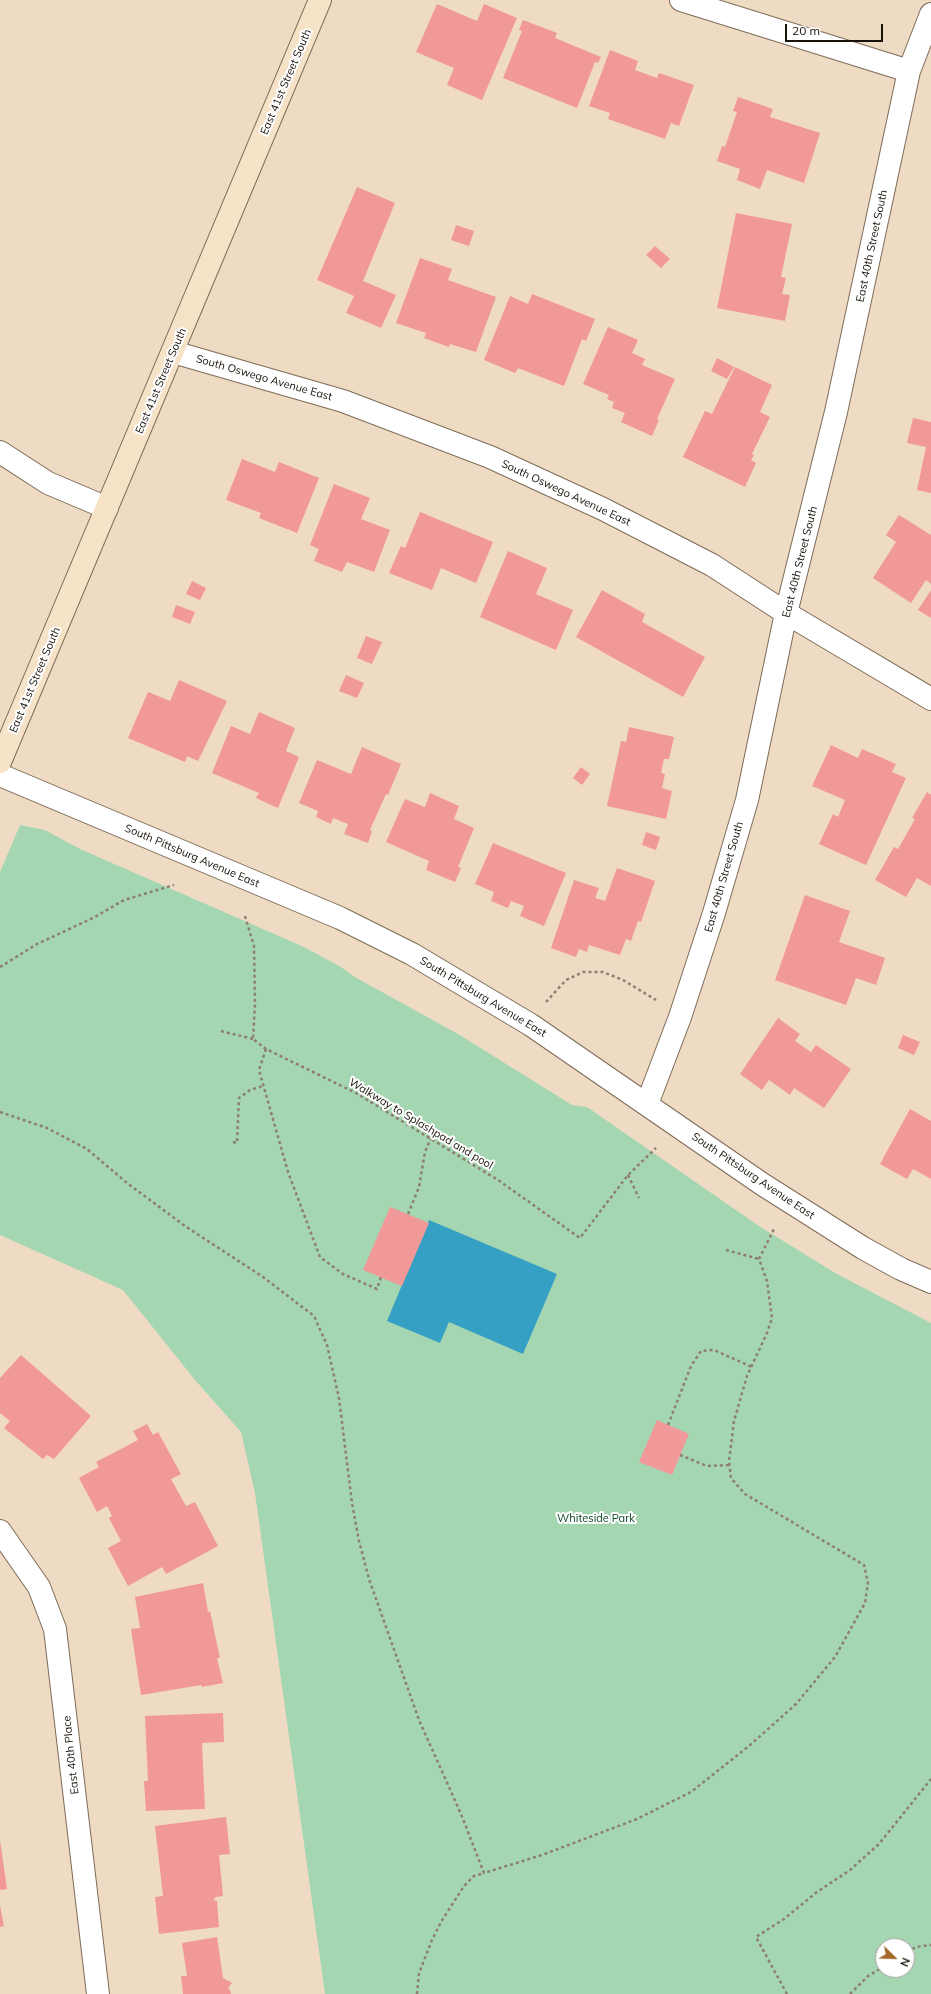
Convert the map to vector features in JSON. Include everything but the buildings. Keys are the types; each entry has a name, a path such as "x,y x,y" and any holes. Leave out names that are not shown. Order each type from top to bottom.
{"main road":[{"name":"East 41st Street South","path":"0,762 320,0"}],"street":[{"path":"681,0 910,71"},
{"name":"East 40th Street South","path":"647,1104 680,1016 714,913 747,800 786,613 836,412 910,71 931,14"},
{"name":"South Oswego Avenue East","path":"172,352 343,401 490,457 603,509 712,565 786,613 931,699"},
{"path":"0,452 48,483 107,508"},
{"name":"South Pittsburg Avenue East","path":"0,776 340,918 412,954 530,1025 762,1184 901,1269 931,1282"},
{"name":"East 40th Place","path":"0,1531 38,1587 56,1629 98,1994"}],"path":[{"path":"0,967 30,948 124,900 174,885"},
{"path":"222,1031 253,1039 255,1004 254,946 245,916"},
{"path":"530,1025 548,1000 566,980 583,972 603,972 623,980 680,1016"},
{"name":"Walkway to Splashpad and pool","path":"253,1039 266,1049 356,1093 431,1138 498,1180 580,1238 628,1175 656,1148"},
{"path":"266,1049 259,1070 263,1086 288,1172 320,1257 343,1274 377,1289 382,1277"},
{"path":"233,1142 237,1143 239,1098 250,1090 263,1086"},
{"path":"0,1112 47,1128 87,1149 127,1183 185,1226 263,1277 314,1316 327,1345 339,1398 352,1503 369,1579 419,1720 461,1814 484,1873"},
{"path":"408,1214 419,1187 425,1152 431,1138"},
{"path":"628,1175 638,1198"},
{"path":"417,1994 419,1974 432,1940 441,1922 464,1886 474,1876 542,1855 638,1819 691,1792 749,1746 796,1704 836,1657 865,1603 868,1583 864,1565 745,1494 731,1478 730,1443 734,1421 752,1367 772,1318 767,1281 759,1259 774,1229"},
{"path":"726,1250 759,1259"},
{"path":"668,1425 691,1366 701,1351 714,1350 752,1367"},
{"path":"680,1456 707,1466 730,1465"},
{"path":"788,1994 756,1937 784,1919 818,1892 850,1870 873,1849 931,1780"},
{"path":"915,1948 931,1945"},
{"path":"850,1994 868,1976 875,1972"}],"green space":[{"name":"Whiteside Park","path":"20,825 45,830 80,849 304,947 341,967 353,976 458,1034 572,1105 587,1107 759,1226 837,1274 931,1323 931,1994 325,1994 255,1493 241,1432 195,1380 123,1290 0,1235 0,872"}],"water":[{"path":"429,1220 557,1274 523,1354 449,1322 440,1343 387,1321"}]}
